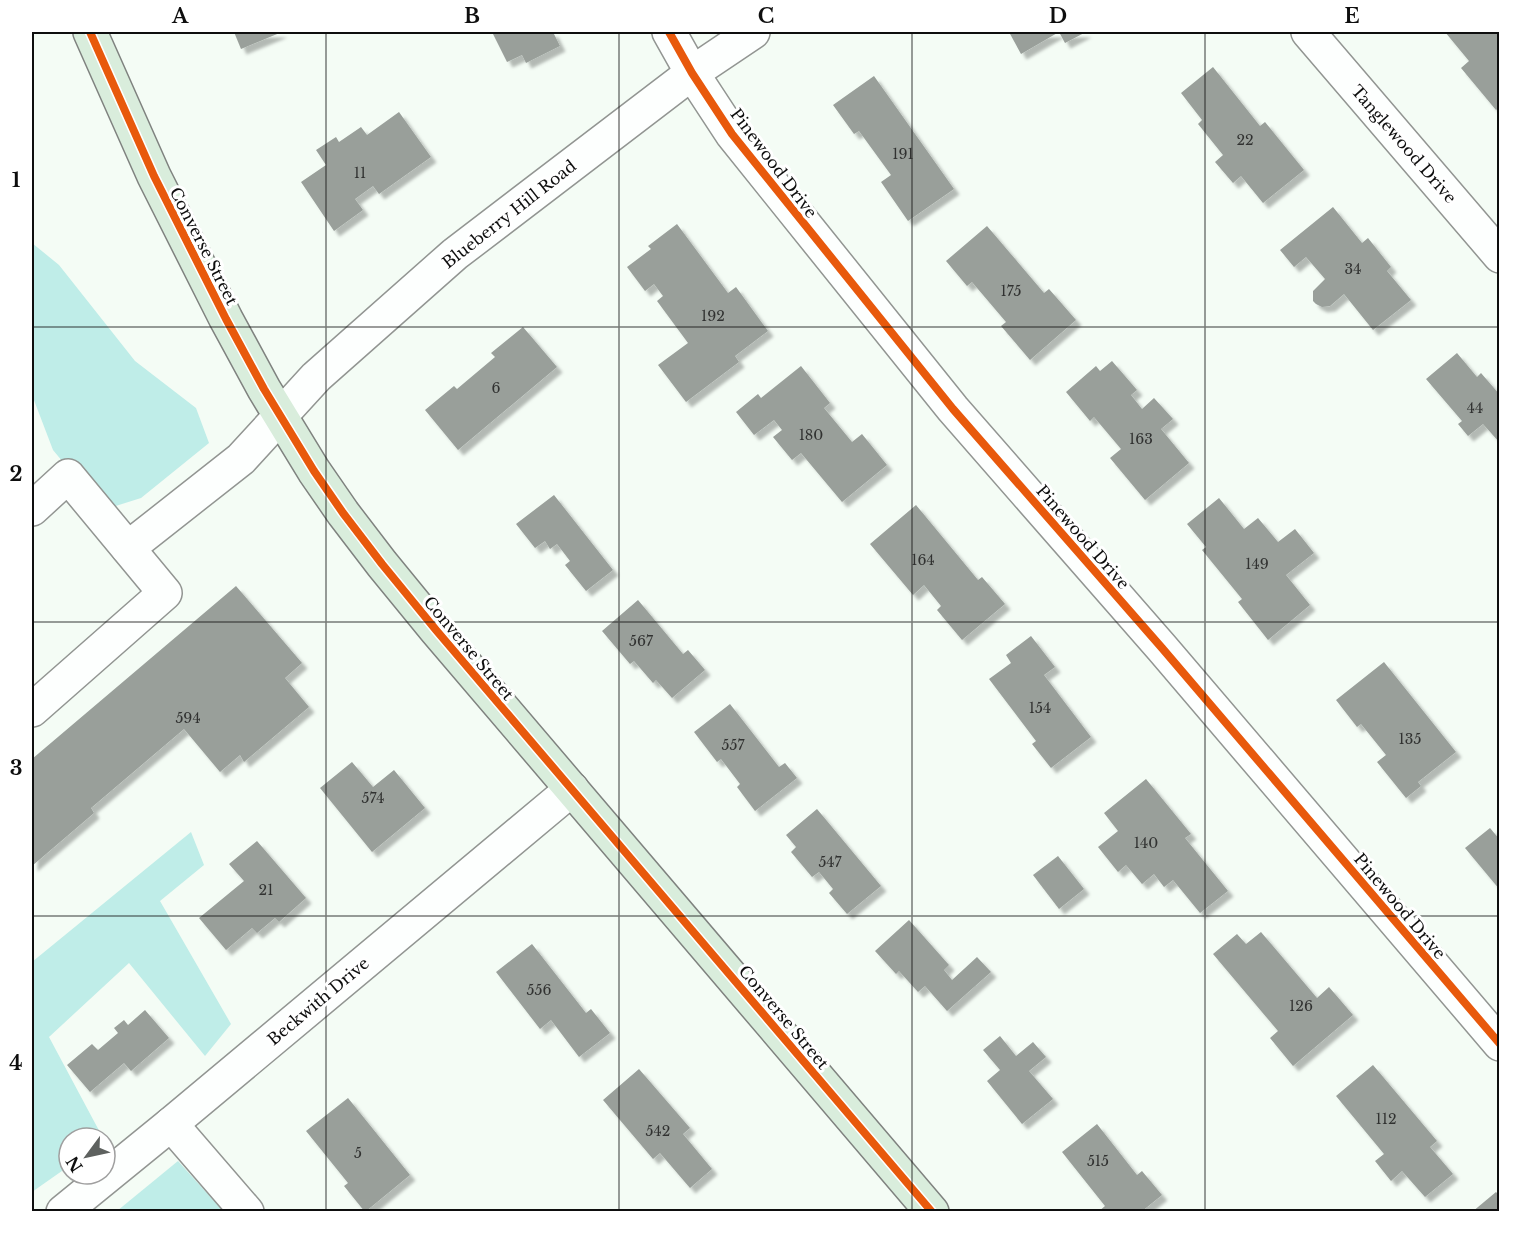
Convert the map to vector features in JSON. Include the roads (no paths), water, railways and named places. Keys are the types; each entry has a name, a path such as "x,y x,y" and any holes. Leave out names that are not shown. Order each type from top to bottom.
{"main road":[{"name":"Converse Street","path":"90,32 154,176 225,319 314,471 382,564 932,1212"}],"street":[{"name":"Pinewood Drive","path":"669,32 692,73 732,134 953,409 1162,648 1500,1044"},
{"name":"Blueberry Hill Road","path":"128,548 241,459 316,377 455,254 692,73 753,32"},
{"name":"Tanglewood Drive","path":"1308,32 1500,256"},
{"path":"32,509 68,477 165,593 32,710"},
{"name":"Beckwith Drive","path":"63,1212 572,789"},
{"path":"171,1124 247,1212"}]}
